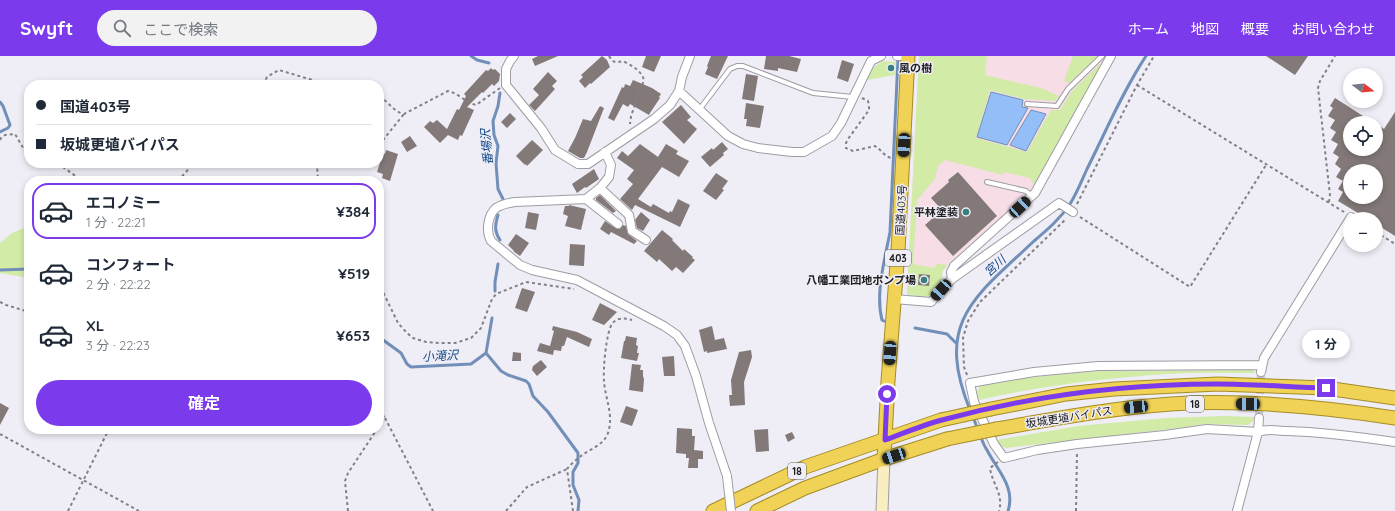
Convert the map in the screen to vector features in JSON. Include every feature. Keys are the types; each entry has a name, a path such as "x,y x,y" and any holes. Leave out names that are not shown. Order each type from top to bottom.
{"highway":[{"name":"国道403号","path":"884,459 899,236 908,56"},
{"name":"坂城更埴バイパス","path":"713,511 805,467 941,420 991,408 1066,394 1114,388 1218,384 1326,388 1395,398"},
{"name":"坂城更埴バイパス","path":"757,511 805,488 884,459 947,439 1075,415 1172,404 1264,404 1351,412 1395,418"}],"main road":[{"path":"882,511 884,459"}],"street":[{"path":"514,56 506,69 506,85 541,128 555,150 578,164 588,164 654,119 670,105 679,91 682,77 690,56"},
{"path":"679,91 728,136 743,144 758,148 804,152 832,136 841,123 871,61 881,56"},
{"path":"897,56 908,56"},
{"path":"952,279 951,272 954,266 1035,193 1111,56"},
{"path":"605,152 611,165 609,177 600,188 586,199 530,201 503,204 495,209 492,214 488,226 489,237 520,265 532,270 577,280 664,326 677,335 685,346 696,376 709,423 727,476 731,511"},
{"path":"600,188 629,215 632,231 646,240"},
{"path":"586,199 618,224"},
{"path":"894,299 931,302 952,279 1059,203 1073,212"},
{"path":"1343,230 1264,358 1262,369 1098,366 1034,372 970,383 974,402 994,444 1004,458 1037,450 1077,444 1207,429 1258,432 1266,429 1279,431 1317,432 1395,442"},
{"path":"1237,511 1258,432 1259,418"}],"lane":[{"path":"1027,104 1058,106 1068,89 1102,56"},
{"path":"699,110 730,69 737,66 743,66 813,93 853,97"},
{"path":"987,182 1026,191 1032,196"}],"path":[{"path":"609,56 612,61 616,63 623,61 637,69 644,80 631,116 630,128"},
{"path":"970,383 964,368 963,352 963,338 968,320 980,302 1073,212 1086,189 1137,85 1154,56"},
{"path":"1329,202 1330,194 1318,88 1320,80 1335,56"},
{"path":"266,80 267,77 279,70 312,80"},
{"path":"384,139 404,114 448,91 453,92 469,103 476,105 506,85"},
{"path":"1137,85 1344,212"},
{"path":"853,97 863,98 868,101 869,110 848,139 846,148 854,151 875,146 879,148 886,157 890,158"},
{"path":"384,100 397,112 404,114"},
{"path":"0,140 5,135 15,134 24,149"},
{"path":"1073,212 1190,287 1266,164"},
{"path":"64,168 76,176"},
{"path":"182,176 190,168"},
{"path":"1383,236 1395,244"},
{"path":"384,294 398,323 413,338 426,342 455,343 471,338 481,328 492,299 496,294 526,282 576,290"},
{"path":"0,302 6,306 24,311"},
{"path":"506,511 527,487 567,469 580,456 603,442 608,433 609,408 604,383 607,344 613,323 620,318 633,320"},
{"path":"385,418 433,511"},
{"path":"0,434 139,511"},
{"path":"68,511 106,434"},
{"path":"348,511 345,481 346,477 373,434"},
{"path":"1076,511 1077,444"},
{"path":"999,511 1000,496 991,475 990,468 1002,459"},
{"path":"567,469 573,511"}],"shaded area":[{"path":"919,56 1107,56 1031,190 943,270 940,286 930,296 907,294"}],"green space":[{"path":"919,56 987,56 985,75 1041,88 1059,96 1055,101 1024,99 990,90 976,138 1027,152 1051,110 1060,110 1072,91 1104,62 1034,185 1030,178 1004,172 1003,175 945,160 938,166 935,179 917,200 913,264 934,268 937,264 945,264 947,267 943,270 940,286 930,296 921,297 907,294"},
{"path":"1073,56 1098,56 1069,83 1064,81"},
{"path":"883,61 896,62 895,75 867,80 874,67"},
{"path":"24,228 24,277 0,273 0,243 12,233"},
{"path":"1253,370 1256,373 1179,373 1096,380 979,400 977,392 980,386 1034,377 1099,371"},
{"path":"1224,416 1255,417 1254,420 1248,425 1204,424 1006,448 997,440 1078,426 1166,418"}],"water":[{"path":"991,92 1023,100 1022,107 1028,108 1007,145 977,137"},
{"path":"1031,110 1046,114 1026,151 1010,145"}],"building":[{"path":"538,56 558,56 535,66 532,59"},
{"path":"602,56 607,60 610,67 585,88 579,81 583,77 581,75"},
{"path":"646,56 661,56 654,72 642,67"},
{"path":"711,56 728,56 717,79 705,74"},
{"path":"766,56 789,56 801,59 797,72 778,68 778,71 764,69"},
{"path":"1266,56 1308,56 1295,75"},
{"path":"842,60 854,64 848,82 837,78"},
{"path":"491,68 493,70 495,69 500,74 499,81 494,86 492,84 483,93 482,92 467,107 474,110 462,136 460,135 458,140 448,135 440,143 424,127 430,121 433,123 437,120 447,129 457,109 459,110 466,96 464,94 486,70 488,71"},
{"path":"548,72 557,81 552,86 555,89 535,111 529,105 539,95 533,89"},
{"path":"746,74 758,76 754,101 742,99"},
{"path":"633,80 652,88 661,94 649,115 630,104 628,107 623,104 614,121 608,118 622,87 624,88 625,84 630,86"},
{"path":"1335,98 1343,103 1343,108 1351,108 1363,116 1343,116 1343,156 1383,156 1383,128 1395,112 1395,236 1383,228 1383,212 1356,212 1343,204 1383,204 1383,164 1343,164 1343,181 1336,177 1341,169 1335,164 1339,157 1333,153 1338,144 1331,140 1336,132 1330,128 1335,120 1328,116 1333,108 1330,106"},
{"path":"746,103 764,106 760,128 746,126 747,119 744,119"},
{"path":"681,105 691,117 687,120 697,129 684,144 662,122"},
{"path":"600,106 604,108 587,152 584,158 580,158 568,151 583,119 591,121"},
{"path":"510,113 516,119 507,128 501,122"},
{"path":"410,136 417,146 407,152 401,142"},
{"path":"532,140 543,150 527,166 516,156"},
{"path":"722,142 728,149 723,153 724,155 710,167 701,157 712,148 713,150"},
{"path":"640,144 658,157 666,144 678,151 676,154 689,161 679,177 662,167 638,199 651,207 653,204 669,213 670,211 672,212 678,199 690,205 680,227 635,205 632,210 620,199 633,184 627,179 634,170 617,158 622,151 628,156"},
{"path":"386,150 398,154 390,181 384,179 383,174 377,172 378,168 384,168"},
{"path":"594,169 599,179 577,193 572,184"},
{"name":"平林塗装","path":"958,172 997,216 953,256 925,225 942,210 931,198"},
{"path":"716,173 728,181 722,189 724,190 716,200 703,191"},
{"path":"1343,181 1343,192 1338,189"},
{"path":"1343,192 1343,204 1338,201"},
{"path":"600,195 616,211 613,213 596,200 596,198"},
{"path":"569,205 586,209 581,230 565,226 568,216 563,214 565,206"},
{"path":"528,212 539,214 536,230 525,228"},
{"path":"641,212 650,220 643,231 637,228 635,220"},
{"path":"605,221 617,229 620,229 623,225 626,226 628,234 637,241 634,244 611,232 609,235 600,229"},
{"path":"662,230 673,239 672,240 683,251 684,249 695,260 683,273 676,267 672,271 659,259 657,262 644,251"},
{"path":"516,234 529,243 520,256 508,245"},
{"path":"570,244 585,245 584,266 569,265"},
{"name":"八幡工業団地ポンプ場","path":"919,274 930,275 929,286 918,285"},
{"path":"522,288 535,292 527,312 515,308"},
{"path":"600,303 617,312 604,325 592,320"},
{"path":"553,326 577,332 592,339 589,347 567,337 561,351 554,350 553,355 537,351 540,343 550,346 554,331 552,330"},
{"path":"712,326 715,340 724,338 727,349 707,353 707,351 704,352 699,330"},
{"path":"626,336 637,338 637,353 639,353 637,361 621,358"},
{"path":"751,350 752,357 744,382 745,405 730,406 729,395 732,395 731,380 739,352"},
{"path":"513,352 521,353 521,361 512,361"},
{"path":"674,356 675,376 664,376 662,357"},
{"path":"541,360 547,367 537,376 532,370 533,366"},
{"path":"632,364 641,365 640,370 643,370 643,392 629,390"},
{"path":"0,403 9,408 0,425"},
{"path":"626,406 638,410 632,426 620,422"},
{"path":"677,428 692,429 692,436 695,436 694,450 703,451 703,459 698,459 698,468 688,468 689,458 686,458 686,454 676,453"},
{"path":"768,429 769,451 756,452 754,430"},
{"path":"792,432 795,438 788,442 785,435"}],"waterway":[{"name":"番場沢","path":"471,56 477,60 489,63"},
{"name":"宮川","path":"970,410 960,379 957,354 959,332 966,313 978,296 994,279 1053,224 1070,204 1122,97 1146,56"},
{"path":"884,321 882,320 880,310 880,287 890,232 898,58"},
{"name":"番場沢","path":"500,93 498,106 493,121 494,135 498,146 496,163 498,189 503,199"},
{"name":"小滝沢","path":"0,102 10,125 8,128 0,132"},
{"name":"番場沢","path":"498,215 496,228 500,240"},
{"name":"番場沢","path":"495,291 498,264"},
{"name":"小滝沢","path":"0,270 24,269"},
{"name":"番場沢","path":"486,353 492,318"},
{"path":"915,328 947,334 956,343"},
{"name":"小滝沢","path":"384,341 401,353 407,364 411,367 471,364 486,353"},
{"path":"486,353 501,371 526,381 529,384 533,396 548,412 578,453 578,463 573,472 573,485 579,500 578,511"},
{"name":"宮川","path":"973,417 978,430"},
{"name":"宮川","path":"980,435 985,447 1008,486 1010,494 1008,511"}],"tunnel":[{"path":"1259,418 1261,372"}],"place":[{"name":"風の樹","path":"891,68"},
{"name":"平林塗装","path":"966,212"},
{"name":"八幡工業団地ポンプ場","path":"924,280"}],"route":[{"path":"887,394 885,440 941,420 991,408 1066,394 1114,388 1218,384 1326,388"}]}
